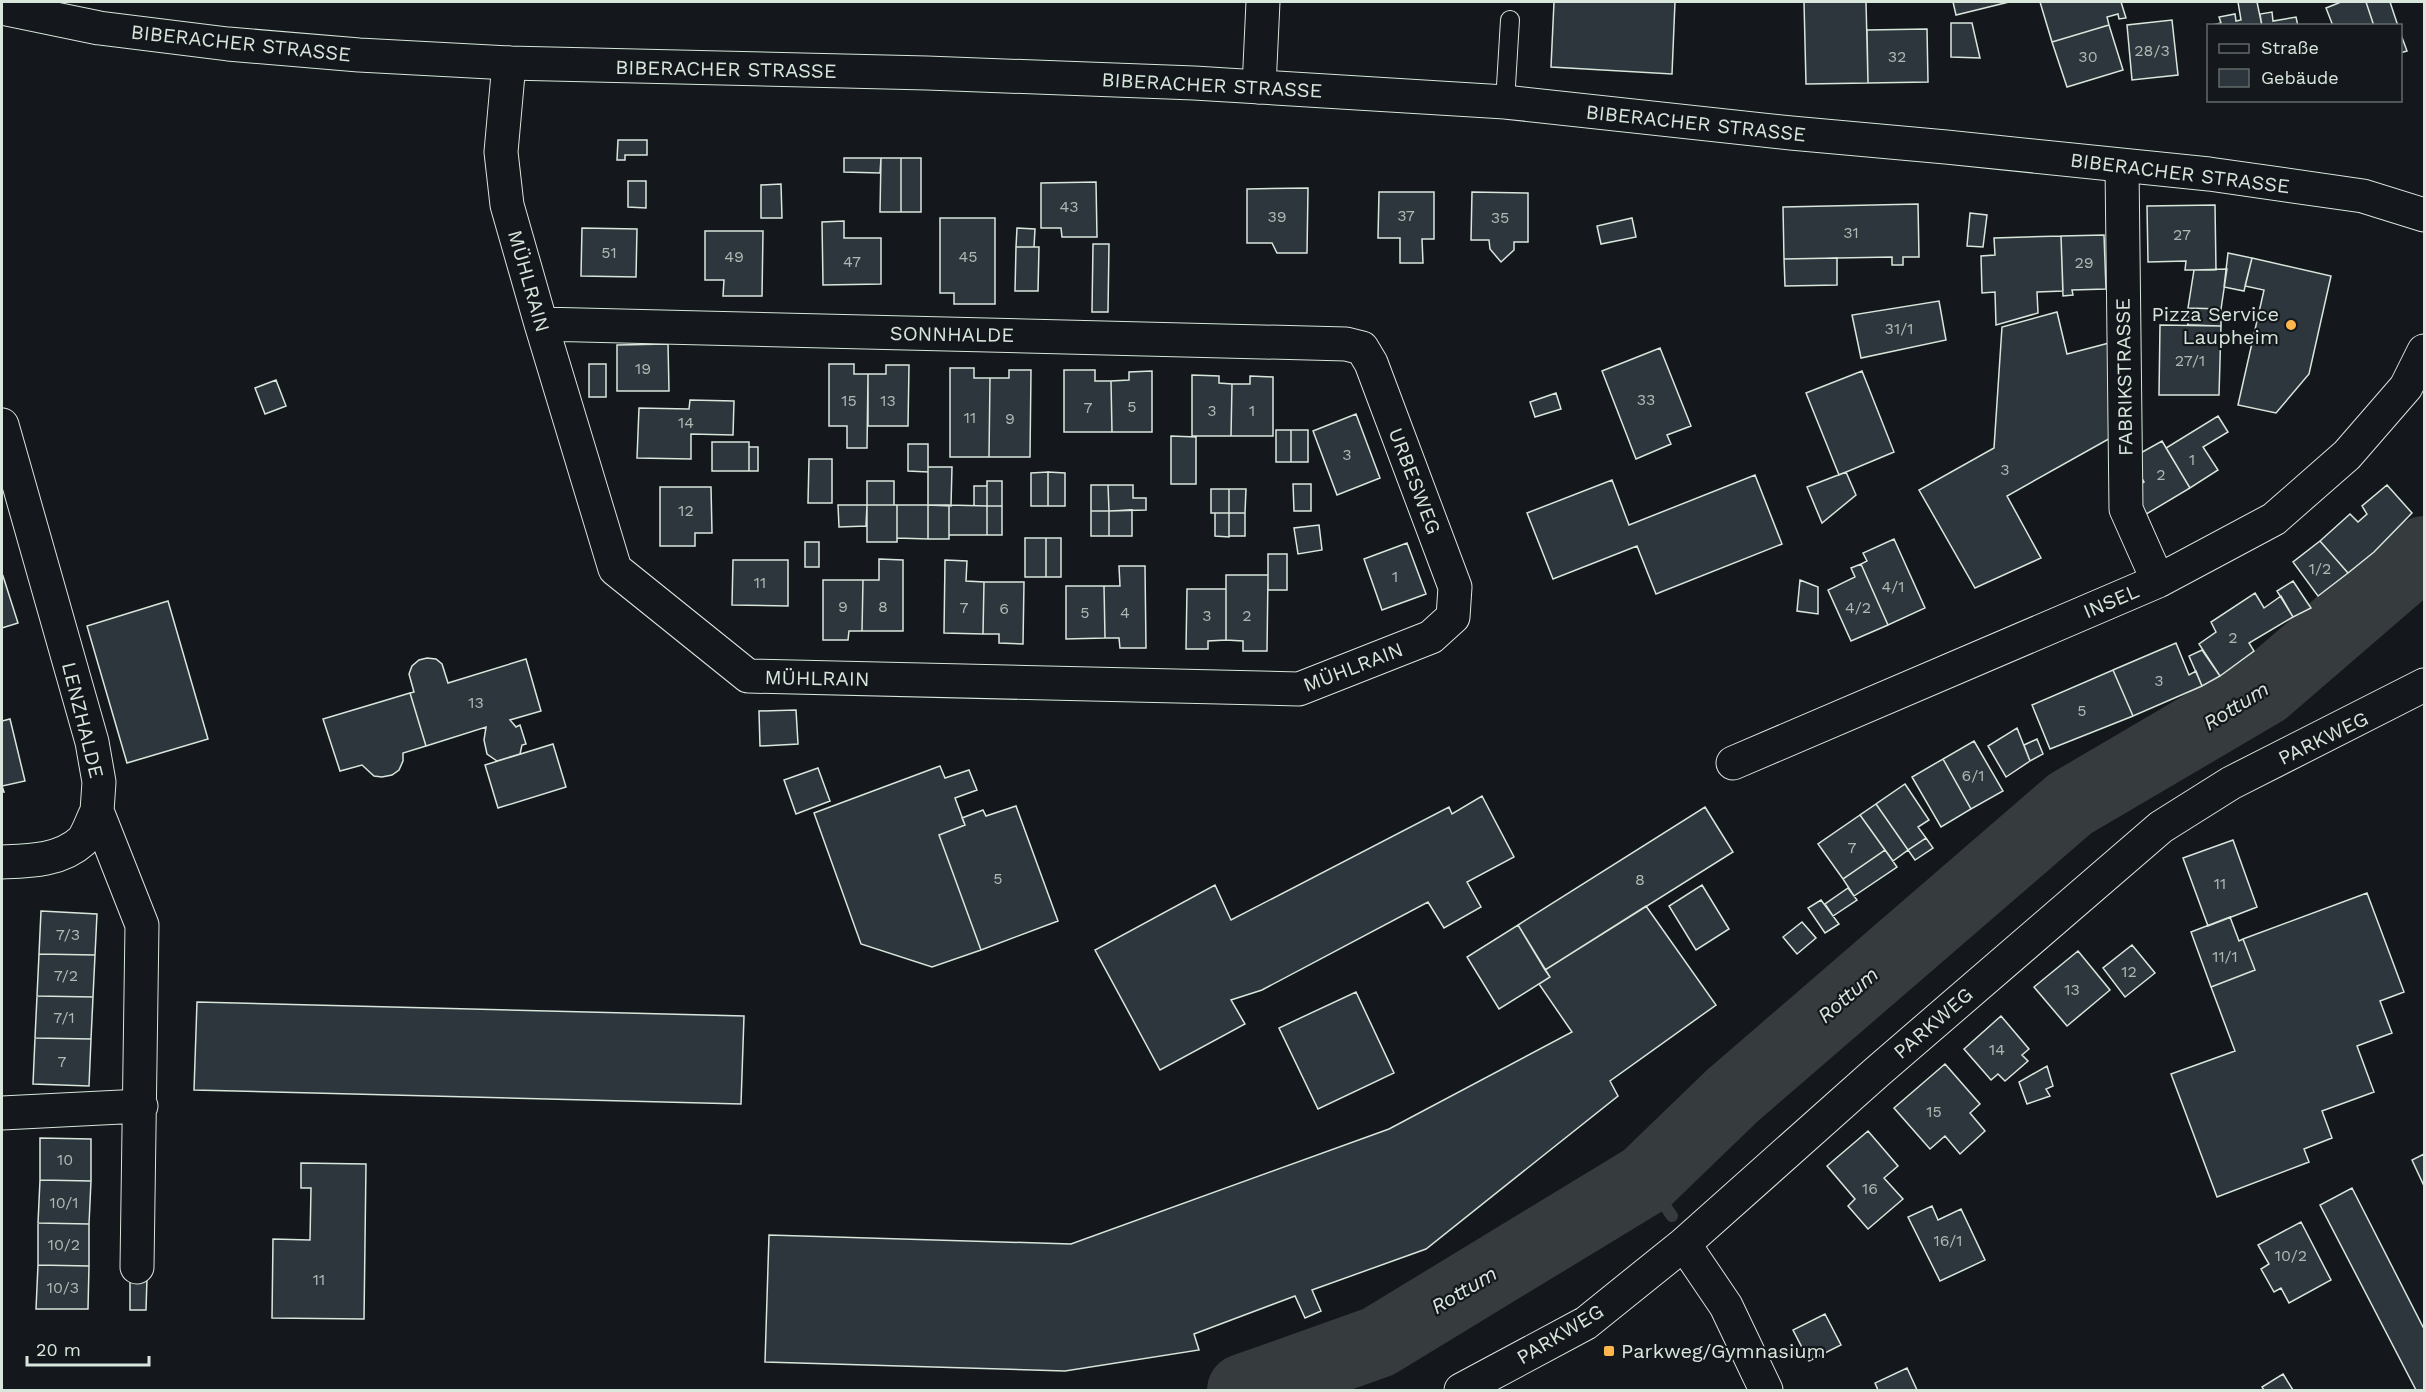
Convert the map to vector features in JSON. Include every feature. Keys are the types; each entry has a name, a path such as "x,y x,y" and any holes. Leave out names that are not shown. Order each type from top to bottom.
{"street":[{"path":"1259,87 1263,2"},
{"name":"BIBERACHER STRASSE","path":"2,8 99,27 228,44 359,55 509,63 927,73 1259,87 1505,102 2209,174 2363,196 2422,208"},
{"name":"MÜHLRAIN","path":"509,63 501,152 507,205 615,569 748,676 1299,689 1431,638 1453,617"},
{"name":"FABRIKSTRASSE","path":"2122,166 2126,509 2158,581"},
{"name":"SONNHALDE","path":"541,324 1346,344 1362,348"},
{"name":"URBESWEG","path":"1362,348 1371,363 1455,587 1453,617"},
{"name":"INSEL","path":"1733,763 2158,581 2274,519 2347,455 2406,387 2424,351"},
{"name":"LENZHALDE","path":"2,425 92,742 99,782 97,811 142,925 137,1266"},
{"name":"PARKWEG","path":"1461,1390 1586,1323 1684,1244 1877,1072 2161,827 2231,783 2424,685"},
{"path":"2,862 31,861 56,856 83,840 97,811"},
{"path":"2,1113 141,1106"},
{"path":"1684,1244 1726,1305 1766,1390"}],"lane":[{"path":"1505,102 1510,20"}],"building":[{"path":"1554,2 1675,2 1672,74 1551,67"},
{"path":"1804,2 1866,2 1868,83 1806,84"},
{"path":"1953,2 2009,2 1956,15"},
{"path":"2040,2 2121,2 2126,18 2119,19 2118,14 2107,17 2109,25 2052,42"},
{"path":"2238,2 2257,2 2262,24 2217,24 2221,23 2219,17 2235,14 2236,21 2241,20"},
{"path":"2341,2 2366,2 2373,24 2332,24 2326,8"},
{"path":"2366,2 2390,2 2397,24 2373,24"},
{"path":"2272,12 2273,21 2296,17 2298,24 2262,24 2260,14"},
{"path":"2172,20 2178,75 2132,80 2127,25"},
{"path":"1951,23 1972,23 1980,58 1951,57"},
{"path":"2109,25 2123,70 2067,87 2052,42"},
{"path":"1927,29 1928,82 1868,83 1867,30"},
{"path":"2402,37 2407,51 2402,52"},
{"path":"618,140 647,140 647,155 625,155 625,160 617,160"},
{"path":"844,158 881,158 880,173 844,172"},
{"path":"881,158 901,158 901,212 880,212"},
{"path":"901,158 921,158 921,212 901,212"},
{"path":"628,181 646,181 646,208 628,207"},
{"path":"1096,182 1097,237 1062,237 1061,228 1041,228 1041,183"},
{"path":"781,184 782,218 761,218 761,185"},
{"path":"1308,188 1307,253 1277,253 1272,243 1247,243 1247,189"},
{"path":"1379,192 1434,192 1434,239 1422,239 1423,263 1400,263 1400,238 1378,238"},
{"path":"1472,192 1528,193 1528,242 1514,242 1514,250 1501,262 1490,249 1489,240 1471,240"},
{"path":"1918,204 1919,257 1903,257 1903,265 1892,265 1892,257 1784,259 1783,207"},
{"path":"2215,205 2216,270 2185,270 2186,261 2148,262 2147,206"},
{"path":"1970,213 1987,215 1983,247 1967,246"},
{"path":"940,218 995,218 995,304 954,304 954,293 940,293"},
{"path":"1632,218 1636,237 1601,244 1597,226"},
{"path":"844,221 844,238 881,238 881,284 823,285 822,222"},
{"path":"582,228 637,229 636,277 581,276"},
{"path":"1017,228 1035,229 1034,247 1016,247"},
{"path":"705,231 763,231 762,296 723,296 724,280 705,280"},
{"path":"2104,235 2106,289 2072,290 2073,295 2063,296 2061,236"},
{"path":"2061,236 2063,291 2037,292 2038,313 1996,325 1995,292 1982,293 1981,256 1995,255 1994,238"},
{"path":"1093,244 1109,244 1108,312 1092,312"},
{"path":"1016,247 1039,247 1038,291 1015,291"},
{"path":"2228,253 2252,258 2244,291 2224,287"},
{"path":"1837,258 1837,285 1785,286 1784,259"},
{"path":"2252,258 2331,276 2309,374 2276,413 2238,405 2264,290 2245,286"},
{"path":"2227,269 2221,309 2188,308 2194,270"},
{"path":"1939,301 1946,340 1861,358 1852,315"},
{"path":"2188,308 2221,309 2221,326 2188,325"},
{"path":"2057,312 2067,354 2109,343 2114,436 2007,496 2041,558 1975,588 1919,490 1994,448 2002,327"},
{"path":"2160,325 2221,326 2219,395 2159,395"},
{"path":"668,344 669,391 617,391 617,345"},
{"path":"1660,348 1691,426 1667,435 1671,444 1636,459 1602,371"},
{"path":"589,364 606,364 606,397 589,397"},
{"path":"829,364 854,364 854,374 868,374 867,448 847,448 847,426 829,426"},
{"path":"886,365 909,365 908,426 868,426 868,374 886,374"},
{"path":"950,368 974,368 974,378 990,378 989,457 950,457"},
{"path":"1009,370 1031,370 1030,457 989,457 990,378 1009,378"},
{"path":"1064,370 1095,370 1095,381 1111,381 1112,432 1064,432"},
{"path":"1152,371 1152,432 1112,432 1111,381 1129,380 1129,372"},
{"path":"1862,371 1894,452 1839,475 1806,393"},
{"path":"1192,375 1219,376 1219,383 1232,384 1231,436 1192,436"},
{"path":"1250,376 1273,377 1273,436 1231,436 1232,384 1250,384"},
{"path":"276,380 286,406 265,414 255,388"},
{"path":"1556,393 1561,409 1535,417 1530,402"},
{"path":"690,400 734,401 733,435 691,434 691,459 637,458 639,408 689,409"},
{"path":"1356,414 1380,478 1337,495 1313,431"},
{"path":"2218,416 2228,432 2203,447 2218,470 2190,488 2166,448"},
{"path":"1276,430 1291,430 1291,462 1276,462"},
{"path":"1291,430 1308,430 1308,462 1291,462"},
{"path":"1171,436 1196,437 1196,484 1171,484"},
{"path":"2162,441 2190,488 2143,516 2128,492 2144,482 2135,466 2137,455"},
{"path":"712,442 749,442 749,471 712,471"},
{"path":"908,444 928,444 928,472 908,471"},
{"path":"749,447 758,447 758,471 749,471"},
{"path":"809,459 832,459 832,503 808,503"},
{"path":"928,467 952,467 951,506 928,505"},
{"path":"1048,472 1048,506 1031,506 1031,473"},
{"path":"1048,472 1065,473 1065,506 1048,506"},
{"path":"1846,472 1856,495 1822,523 1807,487"},
{"path":"1755,475 1782,544 1656,594 1637,546 1553,579 1527,513 1612,480 1629,525"},
{"path":"867,481 894,481 894,505 867,505"},
{"path":"987,481 1002,481 1002,506 987,506"},
{"path":"1293,484 1311,484 1311,511 1294,511"},
{"path":"1091,485 1108,485 1109,511 1091,511"},
{"path":"1108,485 1133,485 1133,498 1146,498 1146,510 1109,511"},
{"path":"2387,485 2412,513 2374,552 2348,573 2320,541 2350,514 2358,522 2367,514 2362,506"},
{"path":"974,486 987,486 987,506 974,506"},
{"path":"660,487 711,487 712,533 695,533 695,546 660,546"},
{"path":"1211,489 1229,489 1229,513 1211,513"},
{"path":"1229,489 1246,489 1245,513 1229,513"},
{"path":"838,505 867,505 866,526 839,527"},
{"path":"867,505 897,505 897,542 867,542"},
{"path":"897,505 928,505 928,539 897,538"},
{"path":"928,505 949,505 949,539 928,539"},
{"path":"949,505 987,506 987,535 949,535"},
{"path":"987,506 1002,506 1002,535 987,535"},
{"path":"1132,510 1132,536 1109,536 1109,511"},
{"path":"1091,511 1109,511 1109,536 1091,536"},
{"path":"1215,513 1229,513 1229,537 1215,536"},
{"path":"1229,513 1245,513 1245,536 1229,536"},
{"path":"1319,525 1322,550 1298,554 1294,528"},
{"path":"1025,538 1046,538 1046,577 1025,577"},
{"path":"1046,538 1061,538 1061,577 1046,577"},
{"path":"1894,539 1925,608 1888,625 1861,564 1867,561 1863,553"},
{"path":"2320,541 2348,573 2318,596 2293,562"},
{"path":"805,542 819,542 819,567 805,567"},
{"path":"1407,543 1426,594 1382,610 1364,559"},
{"path":"1268,554 1287,554 1287,590 1268,590"},
{"path":"879,559 903,560 903,631 862,631 863,580 879,580"},
{"path":"733,560 788,560 788,606 732,605"},
{"path":"945,560 967,561 966,581 984,582 983,634 944,633"},
{"path":"1861,564 1888,625 1851,641 1828,590 1855,577 1851,568"},
{"path":"1119,566 1145,566 1146,648 1120,648 1119,638 1105,638 1104,586 1120,586"},
{"path":"1226,575 1268,575 1267,651 1243,651 1243,641 1226,640"},
{"path":"2,577 18,623 2,628"},
{"path":"823,580 863,580 862,631 849,631 848,640 823,640"},
{"path":"1800,580 1818,587 1818,614 1797,611"},
{"path":"2293,581 2311,608 2293,617 2277,591"},
{"path":"984,582 1024,582 1023,644 999,643 999,634 983,634"},
{"path":"1066,586 1104,586 1105,638 1066,639"},
{"path":"1187,589 1226,589 1226,640 1208,641 1208,649 1186,649"},
{"path":"2255,593 2264,608 2281,596 2293,617 2249,643 2254,651 2220,676 2199,644 2216,632 2211,622"},
{"path":"168,601 208,739 127,763 87,626"},
{"path":"2176,643 2189,675 2196,671 2202,686 2133,716 2113,670"},
{"path":"2202,650 2220,676 2202,686 2189,656"},
{"path":"436,659 442,664 448,683 526,659 541,711 510,720 516,727 520,725 526,744 522,745 520,754 497,761 487,754 484,740 486,727 426,746 410,693 414,692 409,674 412,666 419,660"},
{"path":"2113,670 2133,716 2050,749 2032,705"},
{"path":"410,693 426,746 403,753 403,761 399,770 392,775 374,776 362,765 340,771 323,719"},
{"path":"796,710 798,744 760,746 759,711"},
{"path":"10,719 25,781 2,786 2,721"},
{"path":"2017,728 2030,761 2006,777 1988,746"},
{"path":"2037,739 2043,754 2030,761 2024,745"},
{"path":"1974,741 2003,791 1971,809 1943,759"},
{"path":"553,744 566,787 498,808 485,765"},
{"path":"1943,759 1971,809 1941,827 1912,777"},
{"path":"940,766 945,778 969,770 977,790 955,798 965,825 939,835 981,950 932,967 861,944 814,813"},
{"path":"818,768 830,801 796,814 784,780"},
{"path":"1905,784 1929,820 1918,827 1926,838 1908,850 1876,804"},
{"path":"1482,796 1514,857 1467,882 1481,907 1444,928 1428,902 1262,990 1231,1000 1245,1024 1160,1070 1095,950 1215,885 1231,920 1449,807 1452,814"},
{"path":"1876,804 1908,850 1893,861 1860,815"},
{"path":"1016,806 1058,921 981,950 939,835 965,825 962,818 983,810 986,816"},
{"path":"1705,807 1733,852 1545,970 1518,925"},
{"path":"1860,815 1885,850 1843,879 1818,844"},
{"path":"1926,838 1933,848 1915,860 1908,850"},
{"path":"2233,840 2257,907 2208,926 2183,858"},
{"path":"1885,850 1897,867 1854,896 1843,879"},
{"path":"1702,885 1729,929 1696,950 1669,906"},
{"path":"1848,888 1857,900 1833,916 1825,904"},
{"path":"2367,893 2404,992 2380,1001 2392,1033 2357,1046 2374,1092 2322,1111 2332,1138 2304,1149 2309,1162 2217,1197 2171,1074 2235,1051 2211,987 2255,970 2243,939"},
{"path":"1821,900 1839,924 1825,933 1808,908"},
{"path":"1646,906 1716,1005 1610,1081 1618,1096 1426,1249 1312,1290 1321,1311 1305,1318 1295,1296 1194,1334 1199,1350 1065,1371 765,1362 769,1235 1071,1244 1389,1129 1572,1032 1539,984 1550,977 1545,970"},
{"path":"41,911 97,914 95,955 39,954"},
{"path":"2230,917 2239,941 2243,939 2255,970 2211,987 2191,932"},
{"path":"1802,922 1816,938 1797,954 1783,937"},
{"path":"1518,925 1550,977 1499,1009 1467,957"},
{"path":"2132,945 2155,973 2125,997 2103,968"},
{"path":"2078,951 2110,990 2067,1026 2034,987"},
{"path":"39,954 95,955 93,997 37,996"},
{"path":"1356,992 1394,1073 1318,1109 1279,1028"},
{"path":"37,996 93,997 91,1039 35,1038"},
{"path":"197,1002 744,1016 741,1104 194,1090"},
{"path":"2001,1016 2029,1049 2022,1055 2028,1061 2005,1081 1998,1074 1991,1080 1964,1049"},
{"path":"35,1038 91,1039 89,1086 33,1084"},
{"path":"1945,1064 1980,1104 1970,1113 1985,1131 1960,1154 1945,1136 1930,1149 1894,1108"},
{"path":"2047,1066 2053,1086 2046,1089 2050,1096 2027,1104 2019,1082"},
{"path":"1868,1131 1898,1166 1884,1178 1903,1199 1868,1229 1848,1206 1855,1199 1827,1166"},
{"path":"40,1138 91,1139 91,1181 40,1180"},
{"path":"2424,1154 2424,1186 2412,1160"},
{"path":"301,1163 366,1164 364,1319 272,1318 273,1239 310,1240 311,1188 301,1188"},
{"path":"40,1180 91,1181 89,1224 38,1223"},
{"path":"2352,1188 2424,1329 2424,1390 2416,1390 2320,1205"},
{"path":"1932,1206 1938,1220 1961,1209 1985,1260 1940,1281 1908,1217"},
{"path":"2301,1222 2331,1280 2289,1303 2281,1288 2274,1292 2261,1269 2269,1264 2258,1245"},
{"path":"38,1223 89,1224 89,1266 38,1265"},
{"path":"38,1265 89,1266 88,1309 36,1309"},
{"path":"130,1277 147,1278 146,1310 130,1310"},
{"path":"1825,1314 1841,1345 1809,1361 1793,1330"},
{"path":"1907,1368 1917,1390 1878,1390 1875,1383"},
{"path":"2283,1374 2293,1390 2264,1390 2262,1387"}],"waterway":[{"name":"Rottum","path":"1243,1390 1378,1342 1646,1179 1732,1096 2070,804 2264,690 2424,552"},
{"path":"1646,1179 1672,1216"}],"place":[{"name":"Pizza Service Laupheim","path":"2291,325"},
{"name":"Parkweg/Gymnasium","path":"1609,1351"}]}
